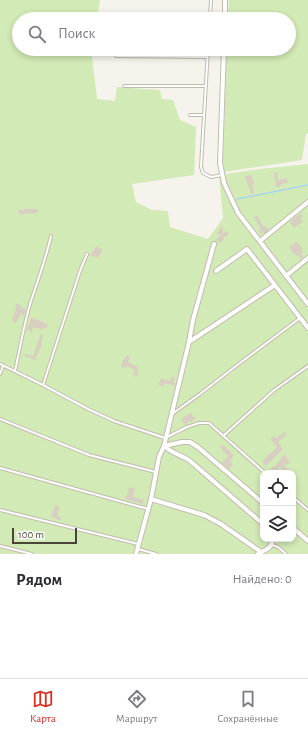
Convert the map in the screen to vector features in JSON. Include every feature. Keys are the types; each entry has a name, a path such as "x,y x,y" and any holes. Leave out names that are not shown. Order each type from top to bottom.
{"street":[{"path":"225,0 225,12"},
{"path":"224,56 220,163 224,183 238,213 308,304"},
{"path":"260,241 308,202"},
{"path":"137,552 159,457 164,446 190,342 193,320 214,244"},
{"path":"216,271 247,249 308,328"},
{"path":"286,276 308,258"},
{"path":"190,342 275,284"},
{"path":"164,446 182,442 190,442 200,448 260,500"},
{"path":"164,446 170,451 189,460 260,521"},
{"path":"150,499 204,515 221,524 260,553 268,550 272,542"},
{"path":"296,531 308,541"}],"lane":[{"path":"210,12 211,0"},
{"path":"116,56 208,57 201,167 203,173 212,177 222,175"},
{"path":"124,86 206,86"},
{"path":"190,115 204,115"},
{"path":"15,371 29,308 52,236"},
{"path":"43,384 87,254"},
{"path":"171,415 300,318"},
{"path":"0,374 1,365 43,384 88,409 114,421 166,438 199,422 209,423 262,470"},
{"path":"223,436 273,391 308,366"},
{"path":"0,419 89,455 156,472"},
{"path":"0,468 148,509"},
{"path":"296,500 308,510"},
{"path":"0,510 139,544"},
{"path":"272,545 278,547 286,554"},
{"path":"0,546 32,554"},
{"path":"137,552 156,554"}],"green space":[{"path":"0,0 100,0 98,12 12,12 12,56 92,56 97,99 115,101 117,87 160,90 162,99 173,100 180,120 196,127 194,175 132,184 136,202 152,210 168,211 170,227 208,239 223,218 219,175 308,164 308,554 0,554"},
{"path":"229,0 308,0 308,133 306,134 302,160 224,172 223,159 227,56 296,56 296,12 228,12"}],"building":[{"path":"277,172 278,180 287,178 288,183 281,184 281,186 276,187 274,173"},
{"path":"251,175 254,184 252,184 254,193 251,194 245,176"},
{"path":"19,209 24,211 24,209 38,209 38,213 23,215 18,213"},
{"path":"301,214 303,217 300,218 303,221 294,228 290,223 294,218"},
{"path":"257,216 264,227 266,226 269,230 264,234 263,232 260,234 258,231 261,229 254,217"},
{"path":"222,225 223,233 227,231 229,235 223,238 224,240 219,243 215,240 221,236 217,234"},
{"path":"297,242 303,249 301,251 303,253 301,254 303,257 301,259 298,255 293,254 289,247"},
{"path":"96,246 103,250 98,258 90,256"},
{"path":"17,303 26,310 24,316 21,314 16,323 11,320 15,314 15,306"},
{"path":"31,318 44,322 48,325 46,329 43,328 43,330 33,327 32,332 27,330"},
{"path":"41,334 43,335 42,344 35,360 25,356 25,354 33,356"},
{"path":"127,355 130,357 128,362 138,367 137,371 139,372 136,377 133,375 135,370 126,366 126,368 121,367 123,360"},
{"path":"171,377 175,378 173,383 175,383 175,386 164,383 163,386 158,385 161,378 170,381"},
{"path":"190,413 196,418 185,425 181,419"},
{"path":"285,432 287,435 278,442 283,449 266,466 262,461 277,447 270,439 274,436 276,438"},
{"path":"223,445 234,455 230,461 233,464 229,469 222,463 228,456 220,447"},
{"path":"285,454 290,463 284,466 289,470 283,470 279,467 277,470 270,470 273,466 274,467"},
{"path":"129,487 135,488 133,497 144,500 143,504 125,499"},
{"path":"55,505 60,506 57,516 61,517 60,520 51,517"}],"waterway":[{"path":"237,199 308,185"}]}
